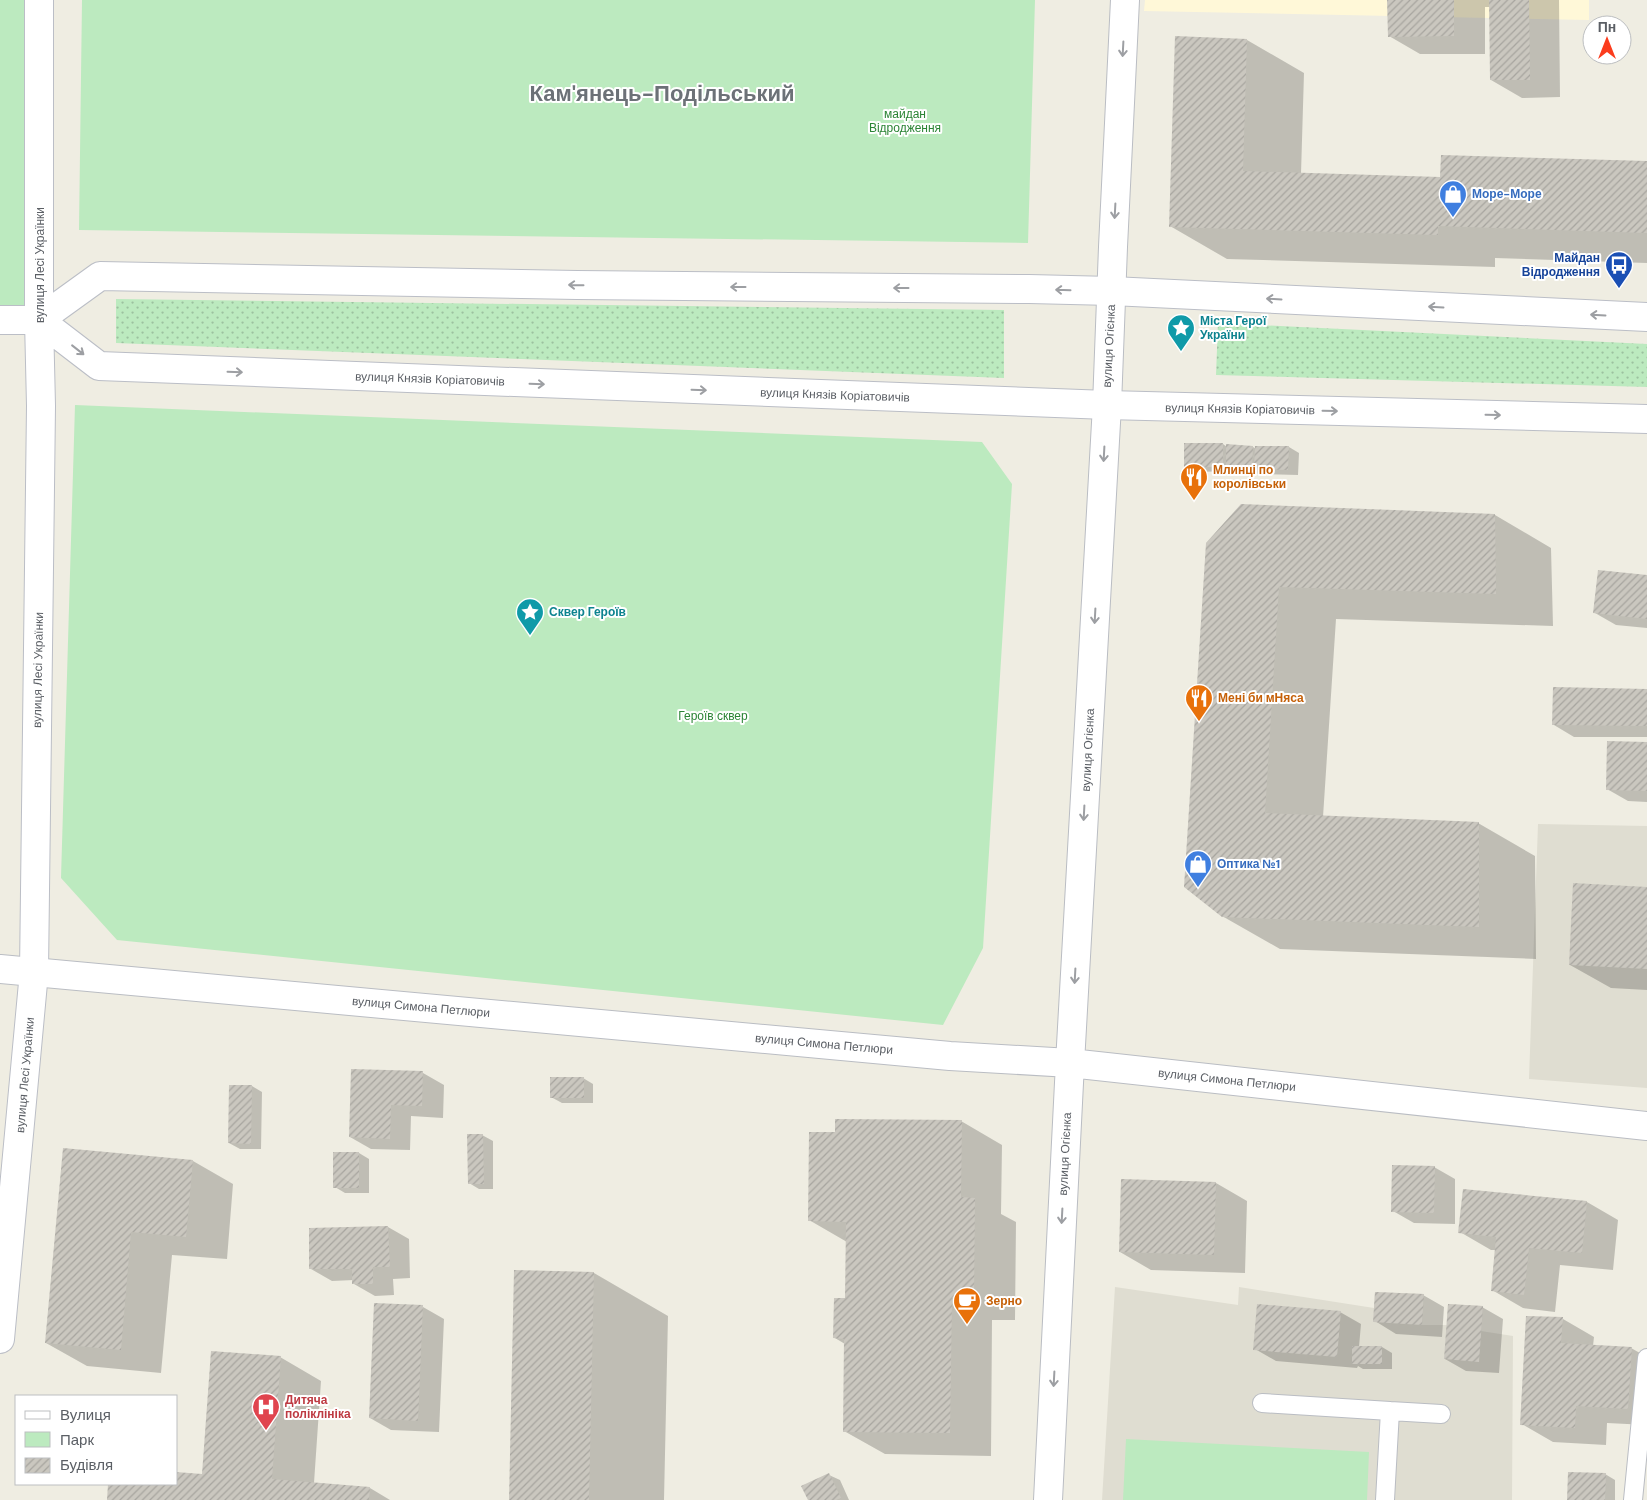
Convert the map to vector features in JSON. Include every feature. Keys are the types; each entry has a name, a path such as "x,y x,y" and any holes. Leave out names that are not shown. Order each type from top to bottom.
{"street":[{"name":"вулиця Лесі Українки","path":"0,1339 34,972 41,406 39,320 39,0"},
{"name":"вулиця Огієнка","path":"1048,1500 1070,1063 1107,405 1125,0"},
{"path":"0,320 39,320 100,276 577,286 1009,289 1112,292 1647,317"},
{"name":"вулиця Князів Коріатовичів","path":"39,320 99,366 1107,405 1647,419"},
{"name":"вулиця Симона Петлюри","path":"0,969 950,1056 1070,1063 1647,1126"}],"lane":[{"path":"1633,1500 1647,1358"},
{"path":"1262,1403 1442,1414"},
{"path":"1385,1500 1390,1411"}],"shaded area":[{"path":"1145,0 1589,0 1589,15 1582,15 1582,20 1144,11"},
{"path":"1538,824 1647,826 1647,1088 1529,1079"},
{"path":"1115,1287 1238,1305 1239,1287 1374,1308 1375,1292 1424,1294 1422,1325 1447,1325 1448,1304 1483,1306 1481,1331 1513,1336 1512,1500 1102,1500"}],"green space":[{"path":"0,0 39,0 39,320 0,320"},
{"name":"майдан Відродження","path":"82,0 1035,0 1028,243 79,230"},
{"path":"116,299 1004,310 1004,378 116,343"},
{"path":"1218,323 1647,344 1647,387 1216,375"},
{"name":"Героїв сквер","path":"75,405 982,442 1012,484 983,948 943,1025 117,940 61,878"},
{"path":"1126,1439 1369,1452 1367,1500 1123,1500"}],"building":[{"path":"1387,0 1454,0 1454,36 1388,37"},
{"path":"1489,0 1529,0 1530,80 1490,80"},
{"path":"1175,36 1247,39 1243,171 1440,177 1441,155 1647,161 1647,233 1438,226 1438,235 1169,227"},
{"path":"1184,443 1223,443 1223,467 1184,467"},
{"path":"1226,444 1253,446 1252,468 1226,468"},
{"path":"1255,446 1289,446 1288,470 1254,469"},
{"path":"1241,504 1495,514 1496,594 1279,587 1265,813 1479,822 1479,927 1222,917 1184,887 1206,543"},
{"path":"1598,570 1647,575 1647,619 1593,613"},
{"path":"1553,687 1647,689 1647,726 1552,725"},
{"path":"1607,741 1647,742 1647,791 1606,790"},
{"path":"1573,883 1647,887 1647,969 1569,965"},
{"path":"351,1069 423,1071 422,1106 391,1105 390,1139 349,1137"},
{"path":"550,1077 584,1077 584,1098 550,1098"},
{"path":"229,1085 252,1085 251,1144 228,1143"},
{"path":"835,1119 962,1120 961,1197 975,1198 974,1298 952,1297 950,1433 843,1432 844,1339 833,1338 834,1298 845,1298 846,1222 808,1221 809,1132 835,1132"},
{"path":"467,1134 483,1134 484,1184 468,1184"},
{"path":"63,1148 193,1160 186,1237 131,1232 121,1350 45,1343"},
{"path":"333,1152 359,1152 359,1188 333,1188"},
{"path":"1392,1165 1435,1166 1434,1213 1391,1212"},
{"path":"1121,1179 1216,1182 1214,1255 1119,1252"},
{"path":"1463,1189 1587,1201 1582,1253 1529,1248 1524,1295 1491,1291 1496,1237 1458,1233"},
{"path":"388,1226 390,1267 373,1267 373,1284 352,1284 352,1269 309,1269 309,1228"},
{"path":"514,1270 594,1272 589,1500 509,1500"},
{"path":"1375,1292 1424,1294 1422,1325 1373,1322"},
{"path":"374,1303 423,1305 418,1421 369,1418"},
{"path":"1257,1304 1341,1311 1337,1357 1253,1350"},
{"path":"1448,1304 1483,1306 1479,1362 1444,1359"},
{"path":"1526,1316 1563,1317 1561,1343 1632,1347 1628,1409 1576,1406 1575,1428 1520,1425"},
{"path":"1352,1346 1382,1346 1382,1364 1352,1364"},
{"path":"211,1351 281,1356 272,1479 370,1487 369,1500 107,1500 108,1485 178,1485 178,1472 202,1474"},
{"path":"1568,1472 1606,1473 1605,1500 1567,1500"},
{"path":"829,1473 841,1498 836,1500 808,1500 801,1486"}],"place":[{"name":"Море-Море","path":"1453,218"},
{"name":"Майдан Відродження","path":"1619,289"},
{"name":"Міста Герої України","path":"1181,352"},
{"name":"Млинці по королівськи","path":"1194,501"},
{"name":"Сквер Героїв","path":"530,636"},
{"name":"Мені би мНяса","path":"1199,722"},
{"name":"Оптика №1","path":"1198,888"},
{"name":"Зерно","path":"967,1325"},
{"name":"Дитяча поліклініка","path":"266,1431"}],"district":[{"name":"Кам'янець-Подільський","path":"662,93"}]}
